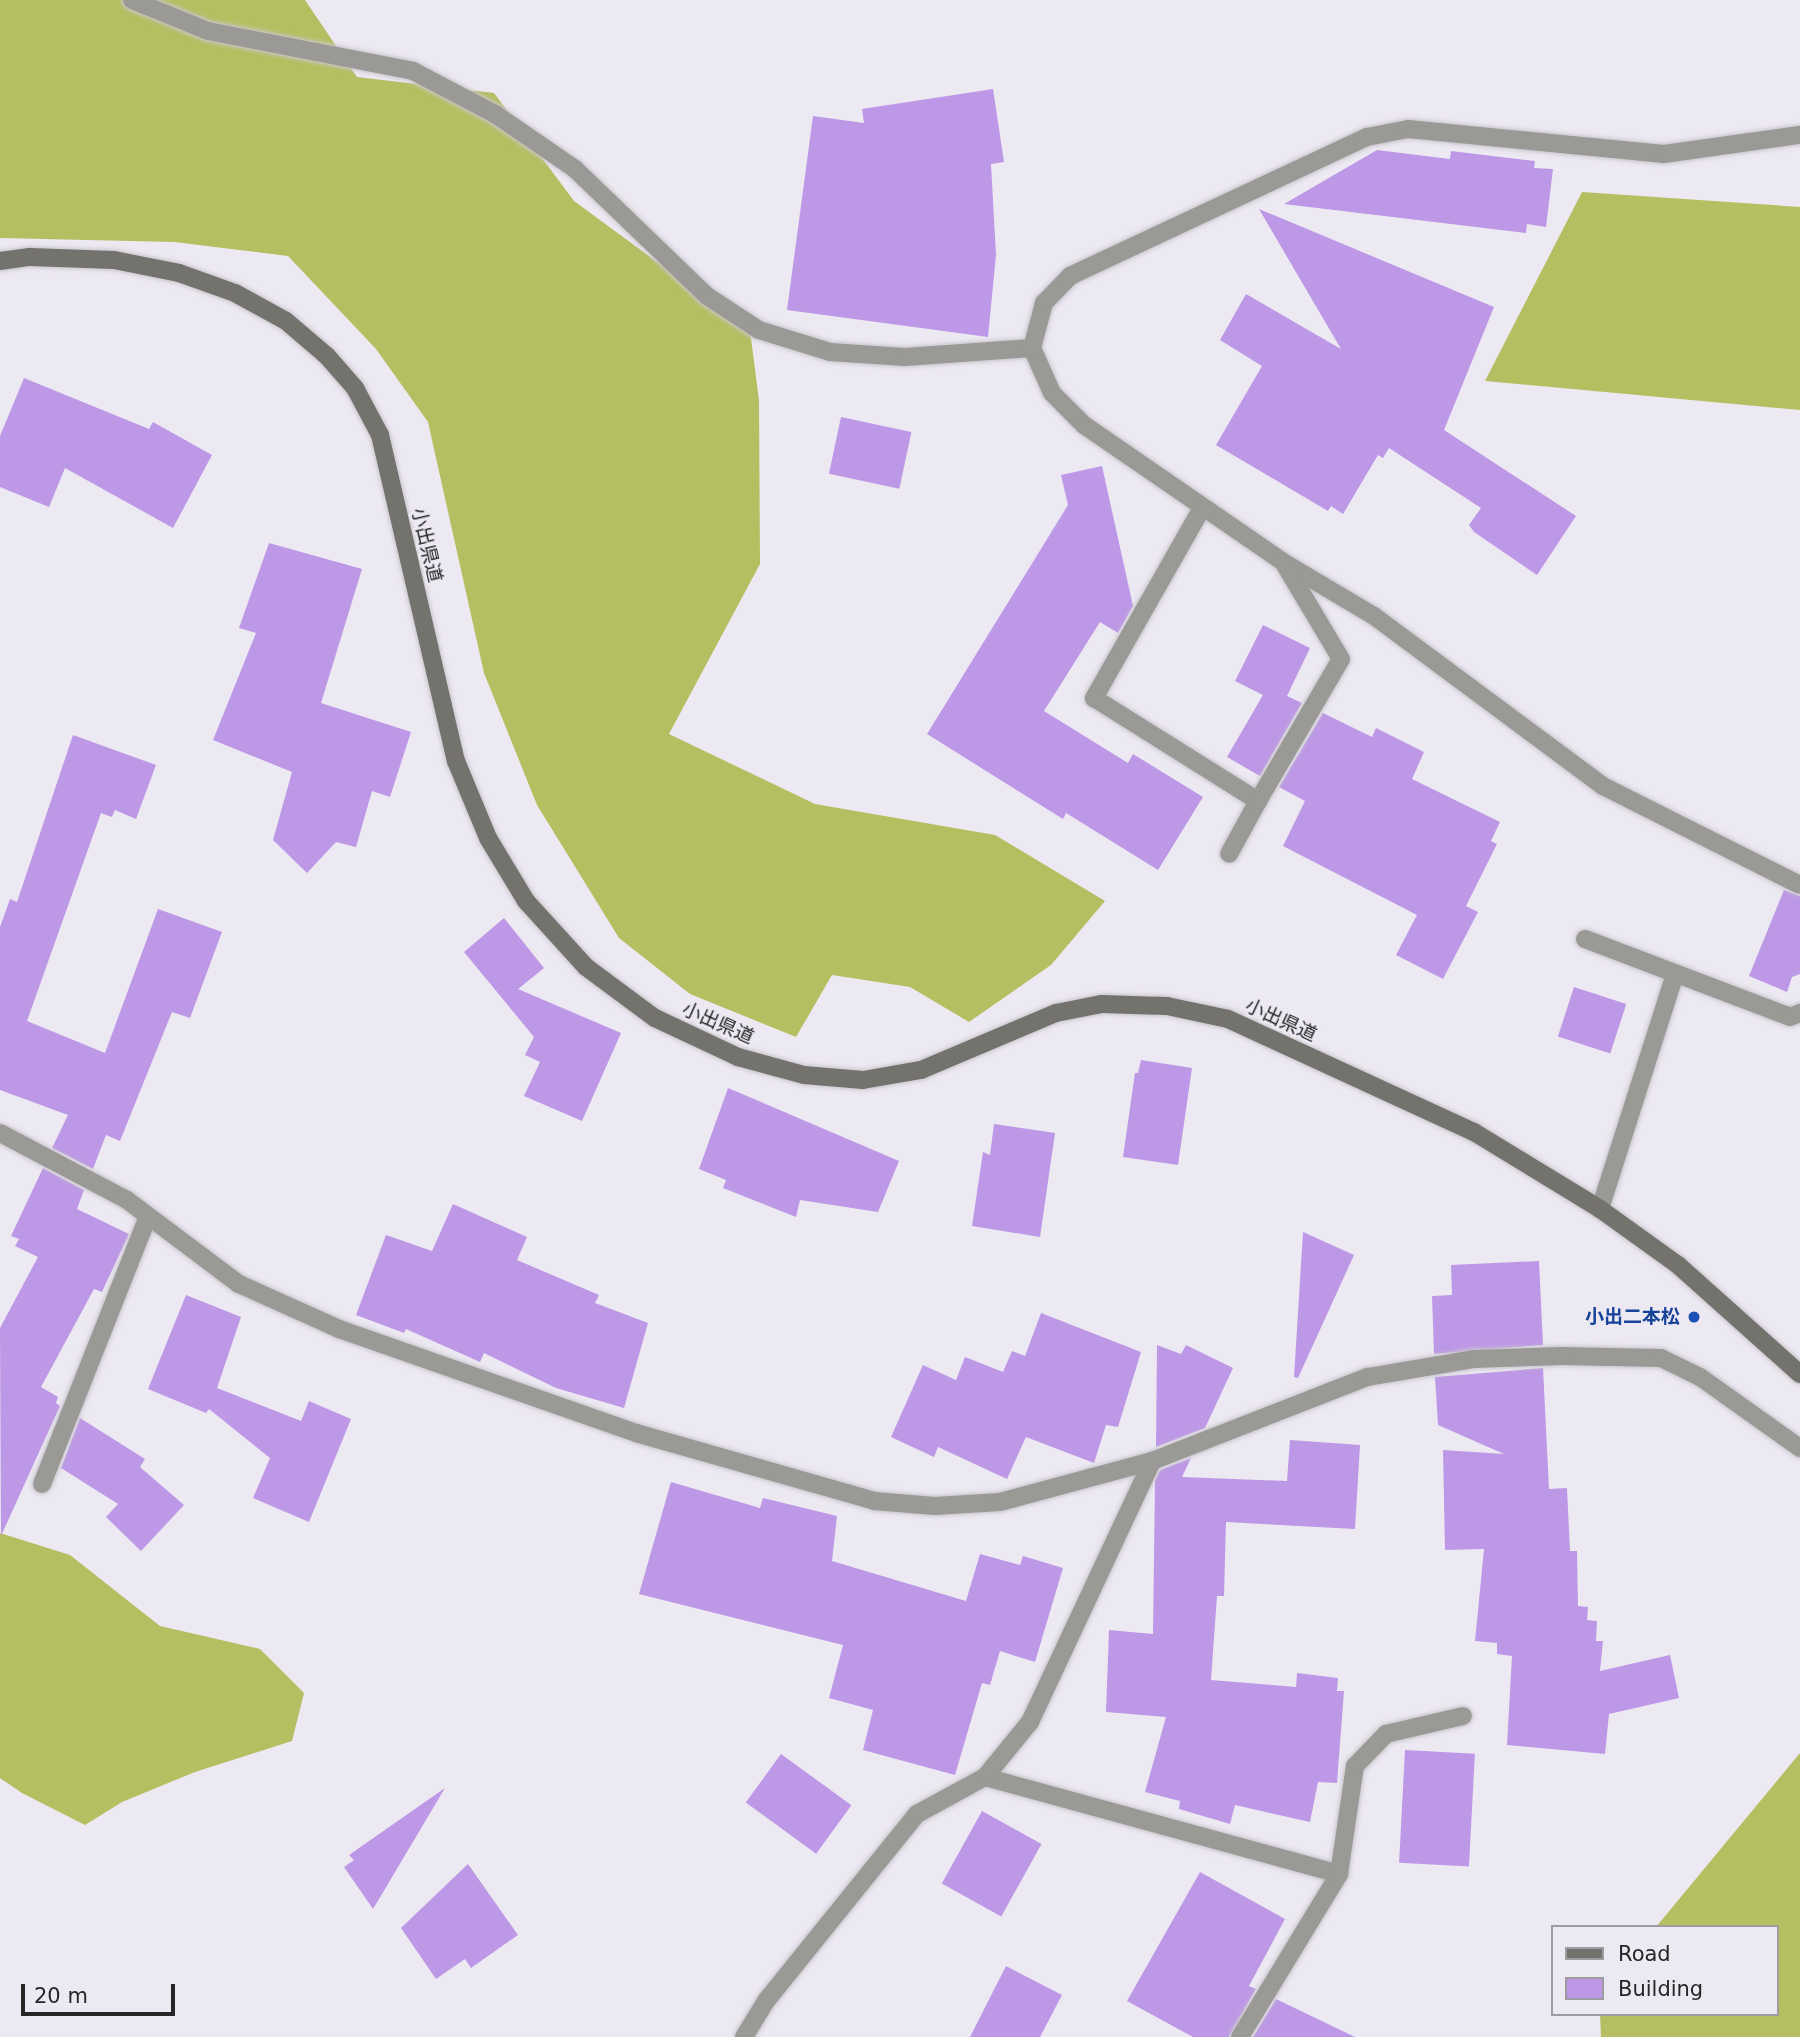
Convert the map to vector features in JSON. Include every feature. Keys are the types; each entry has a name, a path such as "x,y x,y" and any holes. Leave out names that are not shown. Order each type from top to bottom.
{"main road":[{"name":"小出県道","path":"0,261 30,257 114,260 179,272 234,293 286,321 327,355 355,388 380,435 456,761 488,838 526,901 586,967 655,1018 738,1058 804,1075 863,1080 921,1070 1056,1013 1102,1004 1179,1009 1228,1019 1474,1132 1600,1209 1678,1265 1800,1374"}],"street":[{"path":"132,0 208,31 413,71 483,108 575,169 707,296 759,330 830,352 905,357 1032,348"},
{"path":"1800,135 1664,154 1408,129 1367,137 1070,276 1044,303 1032,348 1052,393 1084,425 1202,508 1283,562 1374,616 1603,786 1800,884"},
{"path":"1202,508 1094,698 1258,801"},
{"path":"1229,854 1341,659 1283,562"},
{"path":"1585,939 1790,1017 1800,1013"},
{"path":"1600,1209 1675,974"},
{"path":"0,1133 148,1216 239,1284 339,1329 636,1433 874,1501 935,1506 1000,1502 1152,1461 1368,1377 1474,1359 1661,1357 1700,1377 1800,1448"},
{"path":"42,1484 148,1216"},
{"path":"744,2037 766,2001 917,1814 985,1777 1030,1722 1152,1461"},
{"path":"1240,2037 1339,1874 1355,1766 1386,1734 1463,1716"},
{"path":"985,1777 1339,1874"}],"green space":[{"path":"0,0 305,0 357,77 494,93 574,201 750,330 759,401 760,564 669,734 815,804 995,835 1105,901 1051,965 969,1022 910,987 832,975 796,1037 690,994 619,938 537,805 484,673 428,422 376,349 288,256 174,242 0,238"},
{"path":"1582,192 1800,207 1800,410 1485,381"},
{"path":"0,1533 70,1555 160,1626 260,1649 304,1693 292,1741 195,1772 122,1802 85,1825 22,1793 0,1778"},
{"path":"1800,1753 1800,2037 1601,2037 1600,2016 1779,2016 1779,1925 1658,1925"}],"building":[{"path":"993,89 1004,162 991,164 996,255 988,337 787,310 813,116 864,123 862,109"},
{"path":"1377,150 1450,159 1451,151 1535,161 1534,168 1553,169 1546,227 1527,224 1526,233 1284,204"},
{"path":"1259,209 1494,307 1444,430 1576,516 1537,575 1474,532 1469,525 1481,508 1389,448 1383,458 1378,455 1343,514 1331,506 1328,511 1216,445 1262,366 1220,340 1246,294 1341,349"},
{"path":"24,378 149,429 153,422 212,455 173,528 65,468 49,507 0,487 0,436"},
{"path":"841,417 911,432 899,489 829,474"},
{"path":"1102,466 1133,606 1118,633 1100,622 1044,711 1128,763 1133,754 1203,797 1158,870 1066,813 1063,819 927,734 1068,505 1061,475"},
{"path":"269,543 362,569 321,703 411,732 390,797 372,791 356,847 336,842 307,873 273,840 292,772 213,740 256,633 239,628"},
{"path":"1263,625 1310,648 1287,696 1302,703 1260,776 1227,757 1263,695 1235,681"},
{"path":"1323,713 1372,737 1376,728 1424,752 1412,779 1500,822 1491,841 1497,844 1466,906 1478,912 1443,979 1396,955 1417,915 1283,846 1305,801 1279,787"},
{"path":"73,735 156,765 136,819 115,810 112,817 101,813 27,1021 105,1053 158,909 222,932 190,1018 172,1012 120,1141 106,1135 93,1169 52,1148 68,1115 0,1090 0,927 10,899 17,902"},
{"path":"1784,890 1800,896 1800,974 1792,977 1787,992 1749,976"},
{"path":"504,918 544,968 518,989 621,1033 582,1121 524,1096 540,1062 525,1055 534,1037 464,952"},
{"path":"1574,987 1626,1004 1610,1053 1558,1036"},
{"path":"1141,1060 1192,1068 1178,1165 1123,1157 1135,1073 1138,1073"},
{"path":"728,1088 899,1161 878,1212 800,1200 796,1217 723,1188 726,1180 699,1169"},
{"path":"994,1124 1055,1133 1040,1237 972,1226 983,1152 990,1155"},
{"path":"43,1168 84,1190 77,1209 129,1234 102,1292 94,1289 41,1387 58,1397 56,1403 60,1406 1,1536 0,1328 38,1257 15,1246 19,1239 11,1236"},
{"path":"453,1204 527,1237 517,1260 599,1295 595,1303 648,1323 624,1408 556,1388 484,1353 480,1362 406,1329 404,1333 356,1315 386,1235 432,1251"},
{"path":"1303,1232 1354,1255 1298,1378 1294,1377"},
{"path":"1539,1261 1543,1345 1434,1354 1432,1296 1452,1295 1451,1265"},
{"path":"186,1295 241,1317 217,1388 301,1421 309,1401 351,1419 309,1522 253,1498 270,1458 209,1409 206,1413 148,1389"},
{"path":"1041,1313 1141,1352 1118,1427 1106,1425 1094,1463 1026,1437 1007,1479 938,1447 934,1457 891,1437 923,1365 956,1380 965,1357 1003,1372 1012,1351 1025,1356"},
{"path":"1157,1345 1181,1354 1186,1345 1233,1368 1205,1428 1156,1447"},
{"path":"1543,1368 1549,1489 1567,1488 1570,1551 1577,1551 1578,1606 1588,1607 1587,1620 1597,1621 1596,1641 1603,1641 1600,1671 1670,1655 1679,1698 1609,1714 1605,1754 1507,1745 1512,1656 1497,1654 1497,1643 1475,1641 1484,1549 1445,1550 1443,1450 1504,1454 1438,1425 1435,1377"},
{"path":"80,1418 145,1459 140,1467 184,1505 141,1551 106,1517 118,1504 61,1468"},
{"path":"1290,1440 1360,1445 1355,1529 1226,1522 1224,1596 1217,1596 1211,1680 1296,1687 1297,1673 1338,1678 1337,1691 1344,1691 1337,1783 1318,1782 1310,1822 1235,1805 1230,1824 1179,1809 1180,1801 1145,1792 1166,1717 1106,1712 1109,1630 1153,1634 1155,1480 1160,1470 1191,1458 1182,1477 1287,1481"},
{"path":"671,1482 760,1508 763,1498 837,1516 832,1561 966,1601 980,1554 1020,1565 1023,1556 1063,1568 1035,1662 1000,1651 990,1685 982,1683 955,1775 863,1750 873,1710 829,1698 843,1645 639,1594"},
{"path":"1405,1750 1475,1754 1469,1867 1399,1863"},
{"path":"781,1754 851,1805 816,1854 746,1803"},
{"path":"445,1788 373,1909 344,1867 354,1860 349,1855"},
{"path":"982,1811 1041,1844 1001,1917 942,1884"},
{"path":"468,1864 518,1935 471,1968 465,1959 436,1979 401,1928"},
{"path":"1200,1872 1285,1919 1249,1986 1256,1989 1229,2037 1193,2037 1127,2001"},
{"path":"1006,1966 1062,1995 1040,2037 970,2037"},
{"path":"1276,1999 1355,2037 1253,2037"}],"place":[{"name":"小出二本松","path":"1694,1317"}]}
